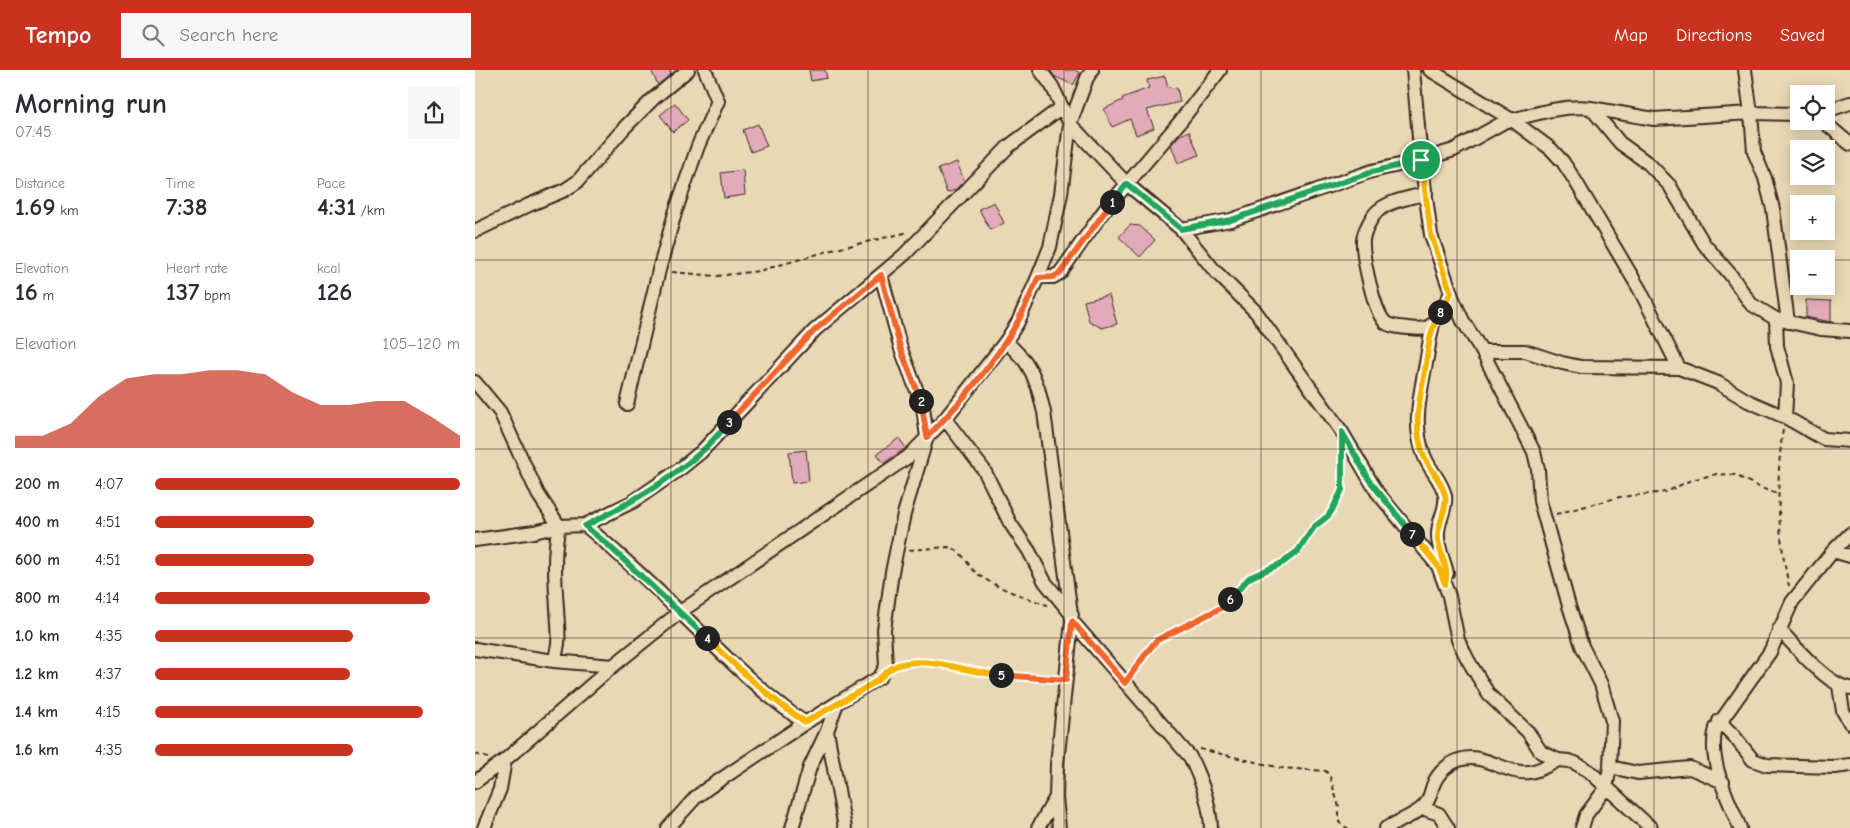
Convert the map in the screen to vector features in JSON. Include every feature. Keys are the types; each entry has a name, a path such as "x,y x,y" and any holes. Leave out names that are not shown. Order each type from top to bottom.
{"street":[{"path":"475,231 565,190 577,182 626,126 688,70"},
{"path":"627,404 659,270 675,213 718,101 705,70"},
{"path":"1040,70 1052,86 1070,124 1127,184 1181,229 1214,270 1256,312 1342,432 1370,481 1433,560 1445,584 1458,640 1489,695 1528,732 1541,752 1558,760 1569,761 1582,767 1633,810 1651,828"},
{"path":"475,782 505,760 613,666 680,612 908,457 945,419 1006,341 1038,278 1050,248 1061,194 1070,124 1087,78 1092,70"},
{"path":"1038,278 1053,277 1060,273 1103,212 1179,123 1220,70"},
{"path":"1413,70 1421,160 1431,235 1463,321 1482,351 1534,452 1538,469 1538,493 1576,630 1601,684 1611,714 1613,727 1610,767 1606,788 1585,816 1582,828"},
{"path":"1430,70 1512,120 1551,149 1563,162 1640,290 1679,368"},
{"path":"1745,70 1754,152 1765,178 1773,209 1782,321 1777,346 1787,383 1785,418"},
{"path":"1835,108 1850,103"},
{"path":"475,540 534,532 559,526 585,526 634,500 680,469 701,452 815,330 904,255 1009,146 1063,107"},
{"path":"1181,229 1231,220 1372,172 1454,150 1499,125 1547,111 1579,107 1654,119 1751,113 1790,114"},
{"path":"1591,108 1620,143 1649,164 1670,186 1704,244 1731,274 1751,304 1782,321 1821,329 1850,331"},
{"path":"1834,130 1850,144"},
{"path":"1426,193 1386,206 1375,215 1363,239 1364,264 1380,314 1385,323 1419,330 1433,324"},
{"path":"668,828 708,788 805,722 875,682 884,672 886,666 885,621 896,551 904,514 927,437 923,407 901,350 881,275"},
{"path":"1445,584 1447,575 1437,535 1445,507 1445,497 1441,482 1424,455 1417,423 1433,324 1451,293"},
{"path":"1006,341 1025,362 1039,388 1044,412 1072,618 1056,797 1059,828"},
{"path":"1482,351 1525,351 1581,367 1679,368 1718,383 1748,401 1824,439 1850,441"},
{"path":"478,389 500,412 538,494 559,526 555,550 556,596 560,636 553,661"},
{"path":"945,419 984,470 1010,523 1029,551 1045,582 1125,683 1190,757 1202,786 1211,828"},
{"path":"585,526 680,612 742,673 786,710 805,722"},
{"path":"1740,828 1715,757 1714,733 1719,721 1770,652 1792,602 1833,551 1850,534"},
{"path":"1833,551 1850,556"},
{"path":"1779,629 1809,660 1845,687 1843,711 1850,723"},
{"path":"475,649 553,661 613,666"},
{"path":"792,828 810,767 827,731 837,703"},
{"path":"1719,721 1753,760 1759,764 1767,766 1835,767 1850,765"},
{"path":"827,731 845,828"},
{"path":"1386,828 1422,808 1429,799 1434,782 1451,763 1459,759 1476,758 1502,768 1521,772 1537,770 1558,760"},
{"path":"485,828 500,790 505,760"},
{"path":"1610,767 1638,772 1690,768 1723,782"},
{"path":"1038,828 1056,797"},
{"path":"1422,808 1439,814 1449,828"}],"path":[{"path":"659,270 677,274 717,276 759,271 832,250 930,226"},
{"path":"1785,418 1780,452 1778,494 1784,562 1792,602"},
{"path":"1125,683 1152,645 1165,636 1221,608 1238,592 1249,578 1282,563 1298,551 1314,527 1328,516 1342,490 1342,432"},
{"path":"1545,516 1620,497 1666,492 1691,480 1717,474 1735,475 1778,494"},
{"path":"896,551 953,548 961,554 970,568 982,578 1048,606"},
{"path":"884,672 907,663 927,663 984,674 1066,680"},
{"path":"1199,749 1281,768 1326,771 1330,777 1339,807 1339,822 1348,828"}],"building":[{"path":"651,70 669,70 671,74 658,85"},
{"path":"809,70 825,70 827,78 811,81"},
{"path":"1050,70 1075,70 1080,73 1073,85 1054,76"},
{"path":"1165,76 1168,87 1177,88 1180,102 1147,110 1154,128 1136,135 1130,119 1112,127 1104,109 1123,100 1122,98 1149,88 1147,80"},
{"path":"675,103 688,120 673,132 660,115"},
{"path":"758,124 767,146 751,152 743,130"},
{"path":"1189,131 1199,155 1178,163 1171,145 1180,135"},
{"path":"957,162 964,181 955,190 947,193 938,169"},
{"path":"743,170 745,195 724,198 721,173"},
{"path":"994,202 1004,223 990,230 979,209"},
{"path":"1130,225 1140,226 1155,240 1140,257 1119,237"},
{"path":"1109,295 1117,324 1102,328 1089,321 1084,301"},
{"path":"1806,300 1831,301 1831,322 1806,317"},
{"path":"899,438 906,448 884,463 877,454"},
{"path":"806,450 809,481 792,483 789,452"}],"route":[{"path":"1421,160 1431,235 1451,293 1433,324 1429,339 1417,423 1424,455 1441,482 1445,497 1445,507 1437,535 1447,575 1445,584 1438,566 1377,492 1342,432 1342,490 1328,516 1314,527 1298,551 1282,563 1249,578 1238,592 1221,608 1157,640 1125,683 1072,621 1066,680 984,674 945,665 907,663 895,666 884,672 875,682 805,722 786,710 742,673 680,612 585,526 634,500 680,469 701,452 815,330 881,275 901,350 923,407 927,437 968,392 1006,341 1038,278 1053,277 1060,273 1103,212 1127,184 1181,229 1218,224 1249,215 1339,182 1421,160"}]}
